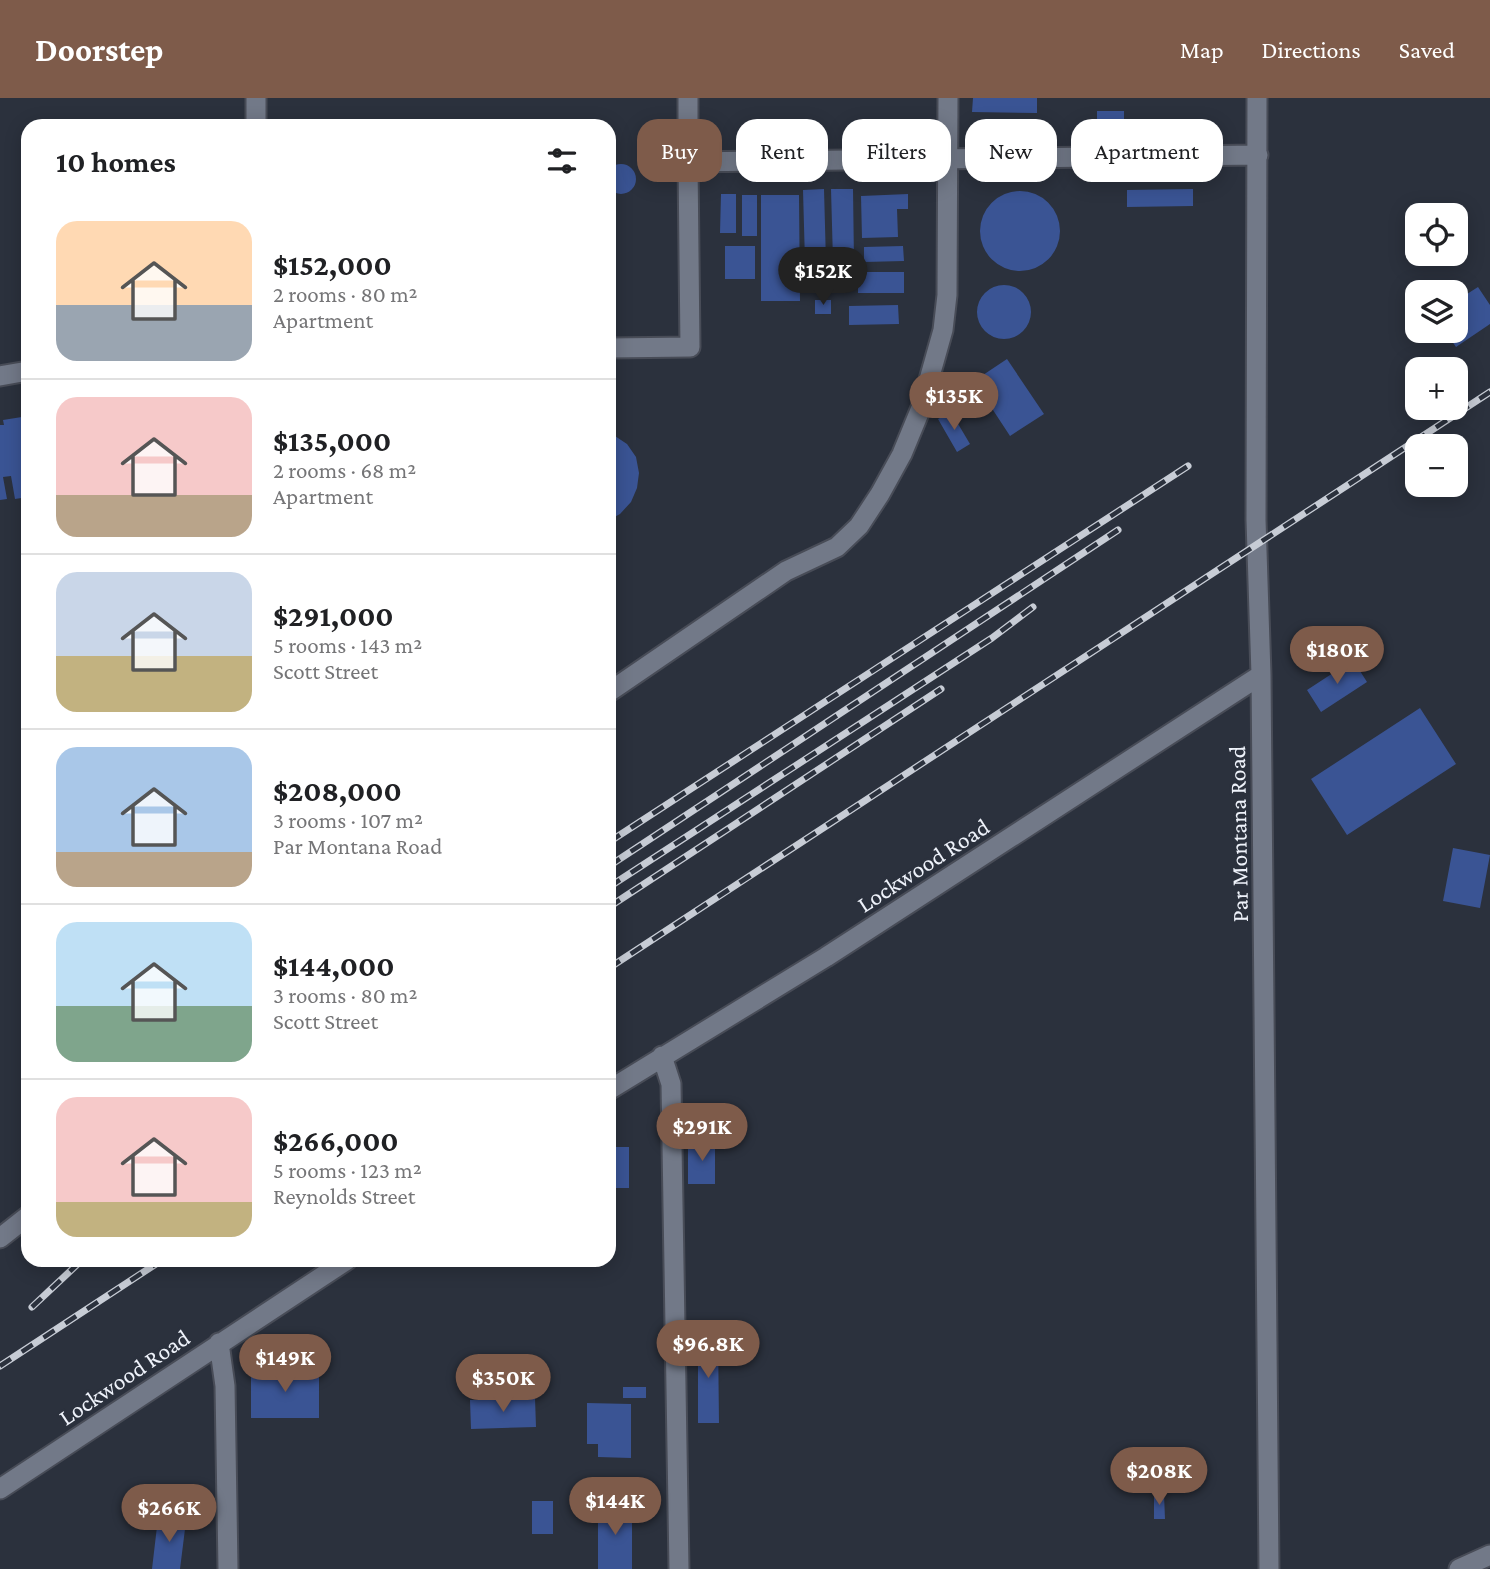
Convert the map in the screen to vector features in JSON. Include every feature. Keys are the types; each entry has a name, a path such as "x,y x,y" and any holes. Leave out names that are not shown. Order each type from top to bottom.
{"street":[{"path":"256,98 256,119"},
{"path":"688,98 688,119"},
{"path":"948,98 948,119"},
{"name":"Par Montana Road","path":"1257,98 1256,520 1261,676 1269,1569"},
{"path":"951,159 1258,155"},
{"path":"722,162 842,160"},
{"path":"616,348 690,347 688,182"},
{"path":"616,687 786,571 837,547 859,526 880,495 902,454 921,408 943,330 947,295 948,182"},
{"path":"0,376 21,372"},
{"name":"Lockwood Road","path":"616,1086 826,957 1261,676"},
{"path":"662,1056 671,1084 678,1569"},
{"path":"0,1238 21,1222"},
{"name":"Lockwood Road","path":"0,1489 336,1267"},
{"path":"219,1343 225,1386 228,1569"},
{"path":"1458,1569 1490,1555"}],"building":[{"path":"973,98 1037,98 1037,113 972,112"},
{"path":"1097,111 1124,111 1124,119 1097,119"},
{"path":"616,165 627,165 635,173 635,185 627,193 616,193"},
{"path":"824,189 826,262 832,262 832,279 820,279 820,262 805,262 803,190"},
{"path":"831,189 853,189 854,261 833,261"},
{"path":"1193,189 1193,206 1127,207 1127,190"},
{"path":"1012,191 1028,191 1049,202 1060,223 1060,239 1049,260 1028,271 1012,271 998,265 986,253 980,239 980,223 986,209 998,197"},
{"path":"721,194 736,194 736,233 720,233"},
{"path":"908,194 908,209 897,209 898,237 862,238 861,196"},
{"path":"742,195 757,195 757,236 742,236"},
{"path":"761,195 799,195 800,301 761,301"},
{"path":"725,246 755,246 755,279 725,279"},
{"path":"903,246 904,261 864,262 864,247"},
{"path":"858,272 904,272 904,293 858,293"},
{"path":"1004,285 1023,293 1031,312 1023,331 1004,339 985,331 977,312 985,293"},
{"path":"1478,287 1490,305 1490,324 1468,339 1468,293"},
{"path":"815,300 831,300 831,314 815,314"},
{"path":"898,305 899,324 849,325 849,306"},
{"path":"1007,359 1044,414 1010,436 974,381"},
{"path":"951,412 970,444 957,452 938,419"},
{"path":"21,417 21,498 15,499 11,476 3,477 7,499 0,500 0,425 4,425 3,420"},
{"path":"616,437 627,444 636,457 639,473 631,502 616,516"},
{"path":"1353,660 1367,682 1321,712 1307,690"},
{"path":"1420,708 1456,764 1347,835 1311,779"},
{"path":"1453,848 1490,855 1480,908 1443,901"},
{"path":"688,1142 715,1142 715,1184 688,1184"},
{"path":"616,1147 629,1147 629,1188 616,1188"},
{"path":"698,1336 718,1336 719,1423 698,1423"},
{"path":"251,1371 319,1371 319,1418 251,1418"},
{"path":"623,1387 646,1387 646,1398 623,1398"},
{"path":"535,1398 536,1427 471,1429 470,1400"},
{"path":"587,1403 631,1404 631,1458 598,1457 598,1444 587,1444"},
{"path":"1154,1494 1164,1494 1165,1519 1154,1519"},
{"path":"532,1501 553,1501 553,1534 532,1534"},
{"path":"598,1505 632,1505 632,1569 598,1569"},
{"path":"158,1518 186,1521 180,1569 152,1569"}],"railway":[{"path":"616,963 1490,392"},
{"path":"616,837 1188,466"},
{"path":"616,861 1118,530"},
{"path":"616,882 992,638 1033,607"},
{"path":"616,902 941,689"},
{"path":"32,1307 75,1267"},
{"path":"0,1366 151,1267"}]}
